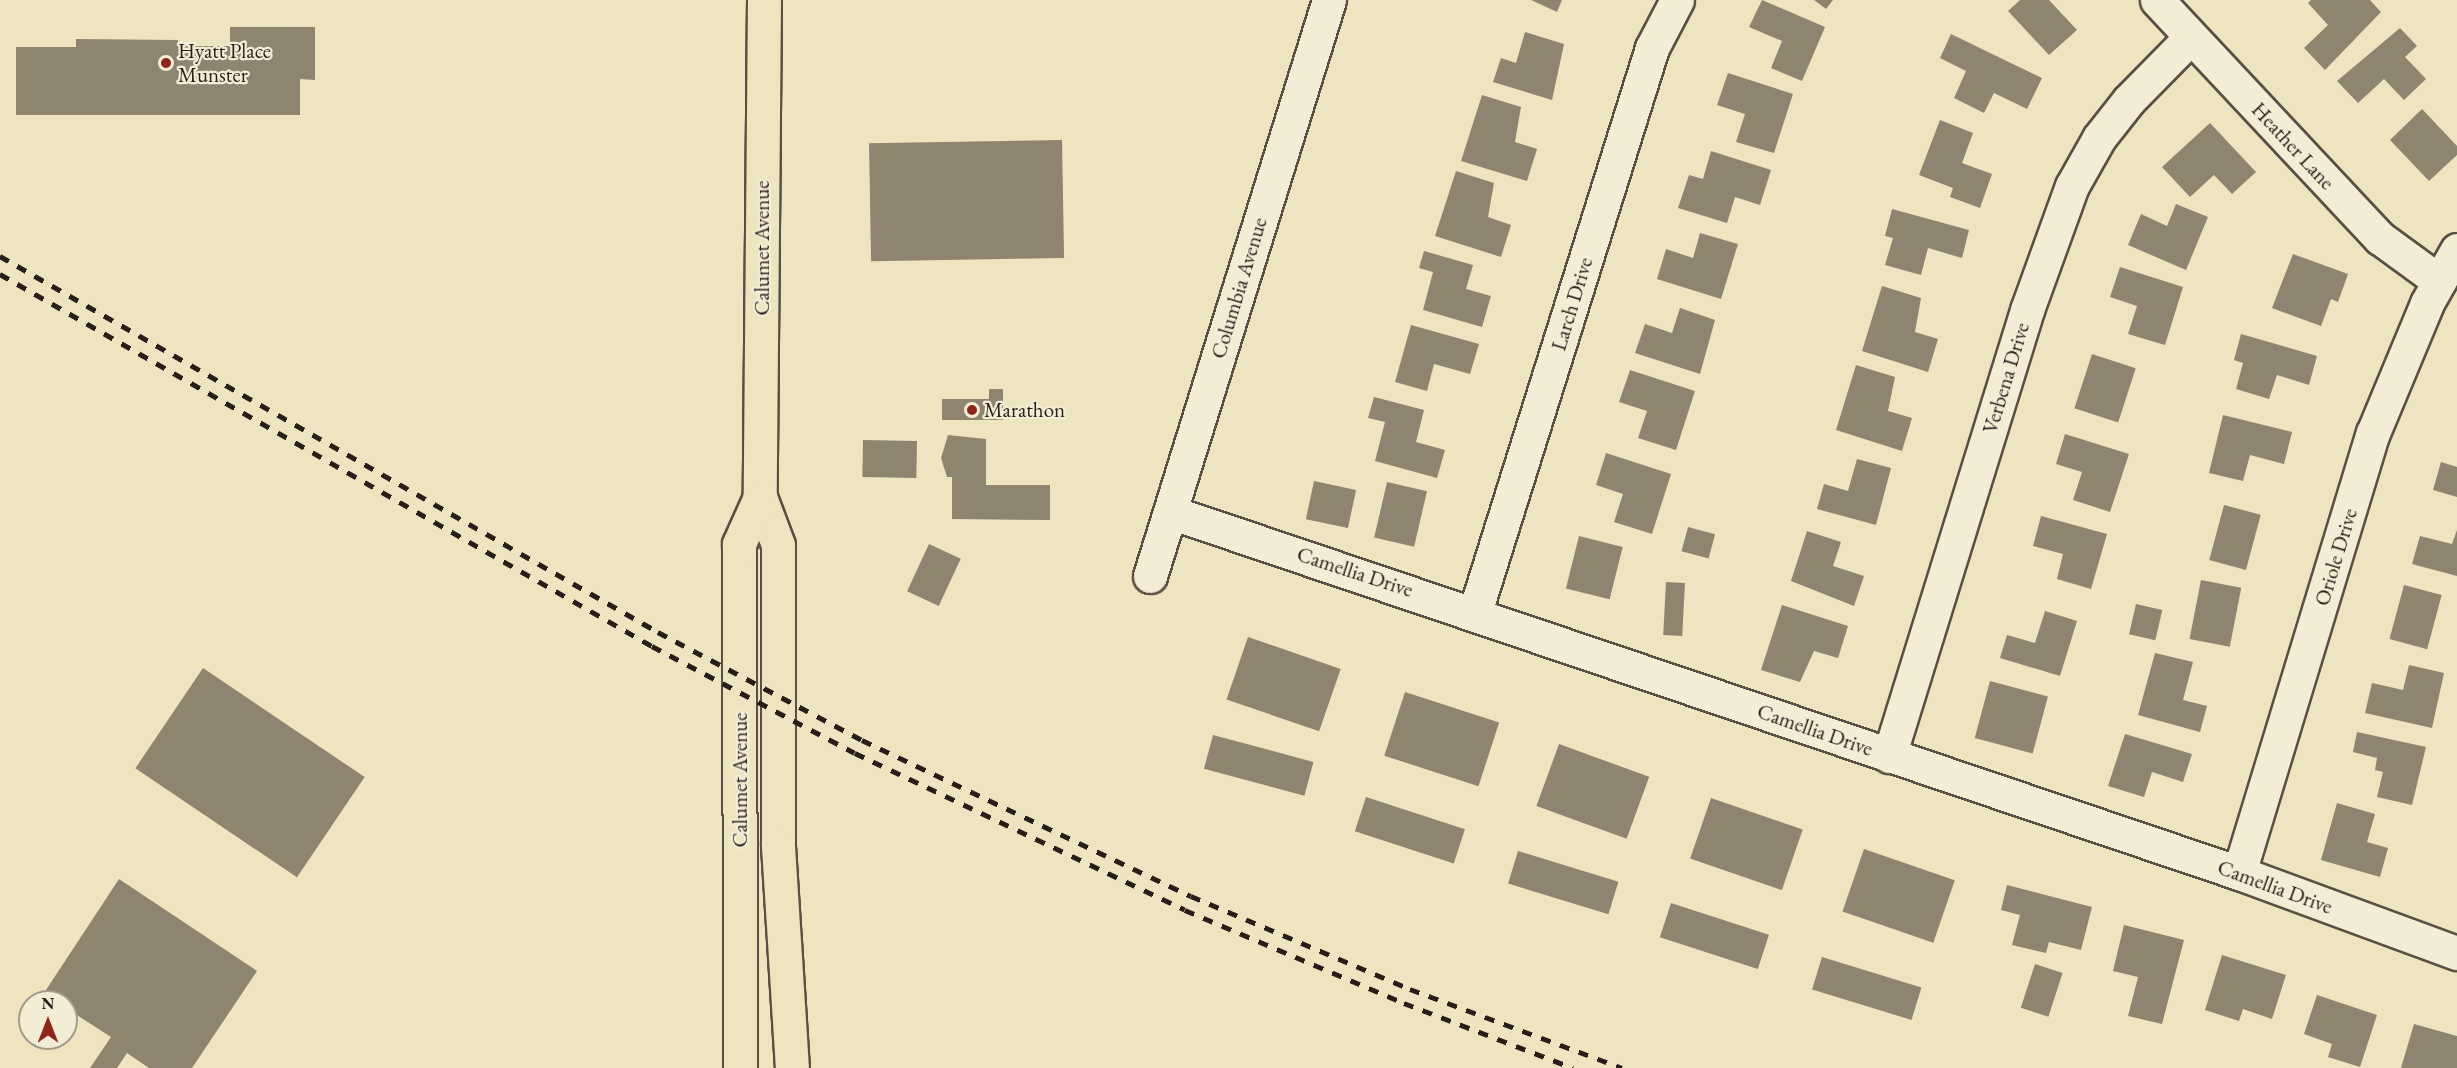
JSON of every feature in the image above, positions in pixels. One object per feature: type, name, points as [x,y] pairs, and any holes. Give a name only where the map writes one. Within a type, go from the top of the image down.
[{"type":"main road","name":"Calumet Avenue","points":[[764,0],[760,497],[778,545],[778,846],[792,1068]]},
{"type":"main road","name":"Calumet Avenue","points":[[740,1068],[739,544],[760,497]]},
{"type":"street","name":"Columbia Avenue","points":[[1150,576],[1329,0]]},
{"type":"street","name":"Larch Drive","points":[[1475,612],[1652,48],[1677,0]]},
{"type":"street","name":"Heather Lane","points":[[2157,0],[2379,238],[2439,281]]},
{"type":"street","name":"Verbena Drive","points":[[1889,756],[2027,310],[2072,186],[2090,152],[2129,100],[2192,37]]},
{"type":"street","name":"Oriole Drive","points":[[2240,873],[2373,433],[2439,281],[2457,250]]},
{"type":"street","name":"Camellia Drive","points":[[1170,512],[1475,612],[1889,756],[2240,873],[2457,953]]},
{"type":"building","points":[[1531,0],[1562,0],[1557,12]]},
{"type":"building","points":[[1762,0],[1825,27],[1802,81],[1771,68],[1782,41],[1749,27]]},
{"type":"building","points":[[1814,0],[1833,0],[1826,9]]},
{"type":"building","points":[[2020,0],[2049,0],[2077,30],[2049,55],[2008,11]]},
{"type":"building","points":[[2311,0],[2370,0],[2381,12],[2325,70],[2304,48],[2328,25],[2308,3]]},
{"type":"building","name":"Hyatt Place Munster","points":[[230,27],[315,27],[315,80],[300,79],[300,115],[16,115],[16,47],[76,47],[76,39],[178,40],[178,46],[230,46]]},
{"type":"building","points":[[2400,28],[2417,46],[2405,57],[2426,79],[2404,100],[2384,79],[2358,103],[2337,81]]},
{"type":"building","points":[[1525,32],[1564,44],[1552,100],[1493,82],[1501,58],[1516,63]]},
{"type":"building","points":[[1951,34],[2042,78],[2027,109],[1994,93],[1984,113],[1954,98],[1966,71],[1940,58]]},
{"type":"building","points":[[1728,73],[1793,94],[1774,153],[1736,142],[1745,114],[1717,105]]},
{"type":"building","points":[[1482,95],[1521,107],[1515,142],[1537,149],[1527,181],[1461,161]]},
{"type":"building","points":[[2422,109],[2457,146],[2457,155],[2429,181],[2390,140]]},
{"type":"building","points":[[1940,120],[1973,133],[1962,163],[1992,174],[1980,208],[1950,197],[1953,188],[1919,175]]},
{"type":"building","points":[[2210,123],[2256,172],[2232,194],[2214,175],[2190,197],[2162,167]]},
{"type":"building","points":[[1062,140],[1064,258],[871,261],[869,143]]},
{"type":"building","points":[[1711,151],[1771,170],[1760,205],[1735,197],[1727,223],[1678,208],[1689,175],[1703,179]]},
{"type":"building","points":[[1456,171],[1494,183],[1488,217],[1511,225],[1501,257],[1435,236]]},
{"type":"building","points":[[2176,204],[2208,217],[2186,270],[2128,245],[2141,214],[2167,226]]},
{"type":"building","points":[[1892,209],[1969,230],[1962,258],[1928,248],[1921,275],[1885,265],[1893,238],[1885,236]]},
{"type":"building","points":[[1700,233],[1738,244],[1721,299],[1657,279],[1666,249],[1693,258]]},
{"type":"building","points":[[1424,251],[1473,265],[1466,289],[1491,296],[1482,327],[1423,310],[1433,272],[1419,268]]},
{"type":"building","points":[[2293,254],[2348,274],[2338,302],[2331,299],[2321,326],[2272,308]]},
{"type":"building","points":[[2120,267],[2183,287],[2165,345],[2128,334],[2137,306],[2110,297]]},
{"type":"building","points":[[1882,286],[1921,298],[1915,332],[1938,339],[1928,372],[1862,351]]},
{"type":"building","points":[[1680,308],[1715,320],[1700,374],[1635,353],[1645,324],[1672,333]]},
{"type":"building","points":[[1411,325],[1479,344],[1470,374],[1434,364],[1427,391],[1395,382]]},
{"type":"building","points":[[2241,334],[2317,356],[2309,385],[2277,375],[2269,399],[2236,389],[2243,363],[2234,360]]},
{"type":"building","points":[[2092,354],[2136,368],[2118,422],[2074,408]]},
{"type":"building","points":[[1856,365],[1895,377],[1888,411],[1912,418],[1902,451],[1836,430]]},
{"type":"building","points":[[1630,370],[1695,391],[1676,450],[1638,438],[1647,411],[1619,402]]},
{"type":"building","name":"Marathon","points":[[989,389],[1003,389],[1003,420],[942,420],[942,399],[989,399]]},
{"type":"building","points":[[1374,397],[1424,410],[1416,442],[1445,450],[1437,478],[1375,461],[1385,422],[1368,418]]},
{"type":"building","points":[[2223,415],[2292,432],[2284,464],[2250,455],[2243,481],[2209,473]]},
{"type":"building","points":[[2065,434],[2129,454],[2110,512],[2073,500],[2082,472],[2056,464]]},
{"type":"building","name":"Marathon","points":[[948,435],[986,439],[986,485],[1050,485],[1050,520],[952,519],[952,477],[947,477],[941,458]]},
{"type":"building","points":[[863,440],[917,441],[916,478],[862,477]]},
{"type":"building","points":[[1606,453],[1671,474],[1652,534],[1614,522],[1623,494],[1596,485]]},
{"type":"building","points":[[1857,459],[1891,468],[1876,525],[1817,509],[1824,484],[1848,491]]},
{"type":"building","points":[[2441,462],[2457,467],[2457,497],[2433,490]]},
{"type":"building","points":[[1314,481],[1356,490],[1348,528],[1306,519]]},
{"type":"building","points":[[1387,482],[1427,491],[1414,547],[1374,538]]},
{"type":"building","points":[[2224,505],[2261,515],[2246,570],[2209,560]]},
{"type":"building","points":[[2041,516],[2107,534],[2091,589],[2057,579],[2063,554],[2033,546]]},
{"type":"building","points":[[1688,527],[1715,534],[1709,558],[1682,551]]},
{"type":"building","points":[[2457,530],[2457,576],[2412,564],[2420,536],[2452,544]]},
{"type":"building","points":[[1807,531],[1841,542],[1833,566],[1864,576],[1854,606],[1791,581]]},
{"type":"building","points":[[1579,536],[1623,547],[1610,599],[1566,588]]},
{"type":"building","points":[[929,544],[961,559],[939,606],[907,591]]},
{"type":"building","points":[[2201,580],[2241,588],[2230,647],[2190,639]]},
{"type":"building","points":[[1666,582],[1685,583],[1682,636],[1663,635]]},
{"type":"building","points":[[2404,585],[2442,595],[2427,649],[2390,639]]},
{"type":"building","points":[[2136,604],[2162,610],[2155,640],[2129,634]]},
{"type":"building","points":[[1782,605],[1848,626],[1838,658],[1814,651],[1800,682],[1761,670]]},
{"type":"building","points":[[2045,611],[2077,621],[2060,676],[2000,658],[2007,635],[2035,643]]},
{"type":"building","points":[[1248,637],[1341,669],[1319,731],[1227,699]]},
{"type":"building","points":[[2155,653],[2193,662],[2183,700],[2207,706],[2200,732],[2138,715]]},
{"type":"building","points":[[2409,665],[2444,673],[2432,728],[2365,713],[2372,683],[2403,690]]},
{"type":"building","points":[[203,668],[365,777],[297,877],[135,768]]},
{"type":"building","points":[[1990,681],[2048,697],[2033,754],[1975,738]]},
{"type":"building","points":[[1405,692],[1499,723],[1478,786],[1384,756]]},
{"type":"building","points":[[2357,732],[2426,747],[2412,805],[2377,797],[2383,772],[2375,770],[2377,758],[2353,752]]},
{"type":"building","points":[[2125,734],[2192,754],[2183,782],[2152,772],[2144,797],[2108,786]]},
{"type":"building","points":[[1213,735],[1313,762],[1304,796],[1204,769]]},
{"type":"building","points":[[1559,744],[1649,777],[1627,839],[1536,806]]},
{"type":"building","points":[[1366,797],[1465,829],[1454,863],[1355,831]]},
{"type":"building","points":[[1711,798],[1803,830],[1782,890],[1690,859]]},
{"type":"building","points":[[2337,803],[2375,814],[2367,842],[2388,848],[2380,877],[2321,860]]},
{"type":"building","points":[[1864,849],[1955,880],[1933,943],[1843,911]]},
{"type":"building","points":[[1518,851],[1618,882],[1608,914],[1508,884]]},
{"type":"building","points":[[119,879],[257,971],[192,1068],[149,1068],[127,1053],[117,1068],[90,1068],[111,1037],[78,1016],[78,990],[46,990]]},
{"type":"building","points":[[2007,885],[2092,907],[2081,950],[2049,942],[2046,953],[2012,945],[2020,915],[2001,910]]},
{"type":"building","points":[[1671,903],[1769,935],[1758,969],[1660,937]]},
{"type":"building","points":[[2124,925],[2184,940],[2162,1024],[2128,1016],[2138,977],[2113,971]]},
{"type":"building","points":[[2222,955],[2286,975],[2272,1019],[2243,1009],[2239,1021],[2205,1010]]},
{"type":"building","points":[[1822,957],[1921,987],[1912,1020],[1812,990]]},
{"type":"building","points":[[2035,964],[2063,973],[2048,1017],[2021,1008]]},
{"type":"building","points":[[2317,995],[2377,1015],[2360,1067],[2328,1057],[2332,1044],[2304,1034]]},
{"type":"building","points":[[2414,1024],[2457,1036],[2457,1068],[2401,1068]]},
{"type":"railway","points":[[0,256],[658,632],[862,740],[1191,896],[1410,989],[1622,1068]]},
{"type":"railway","points":[[0,274],[652,646],[855,753],[1185,910],[1404,1003],[1573,1068]]},
{"type":"place","name":"Hyatt Place Munster","points":[[166,63]]},
{"type":"place","name":"Marathon","points":[[972,410]]}]
